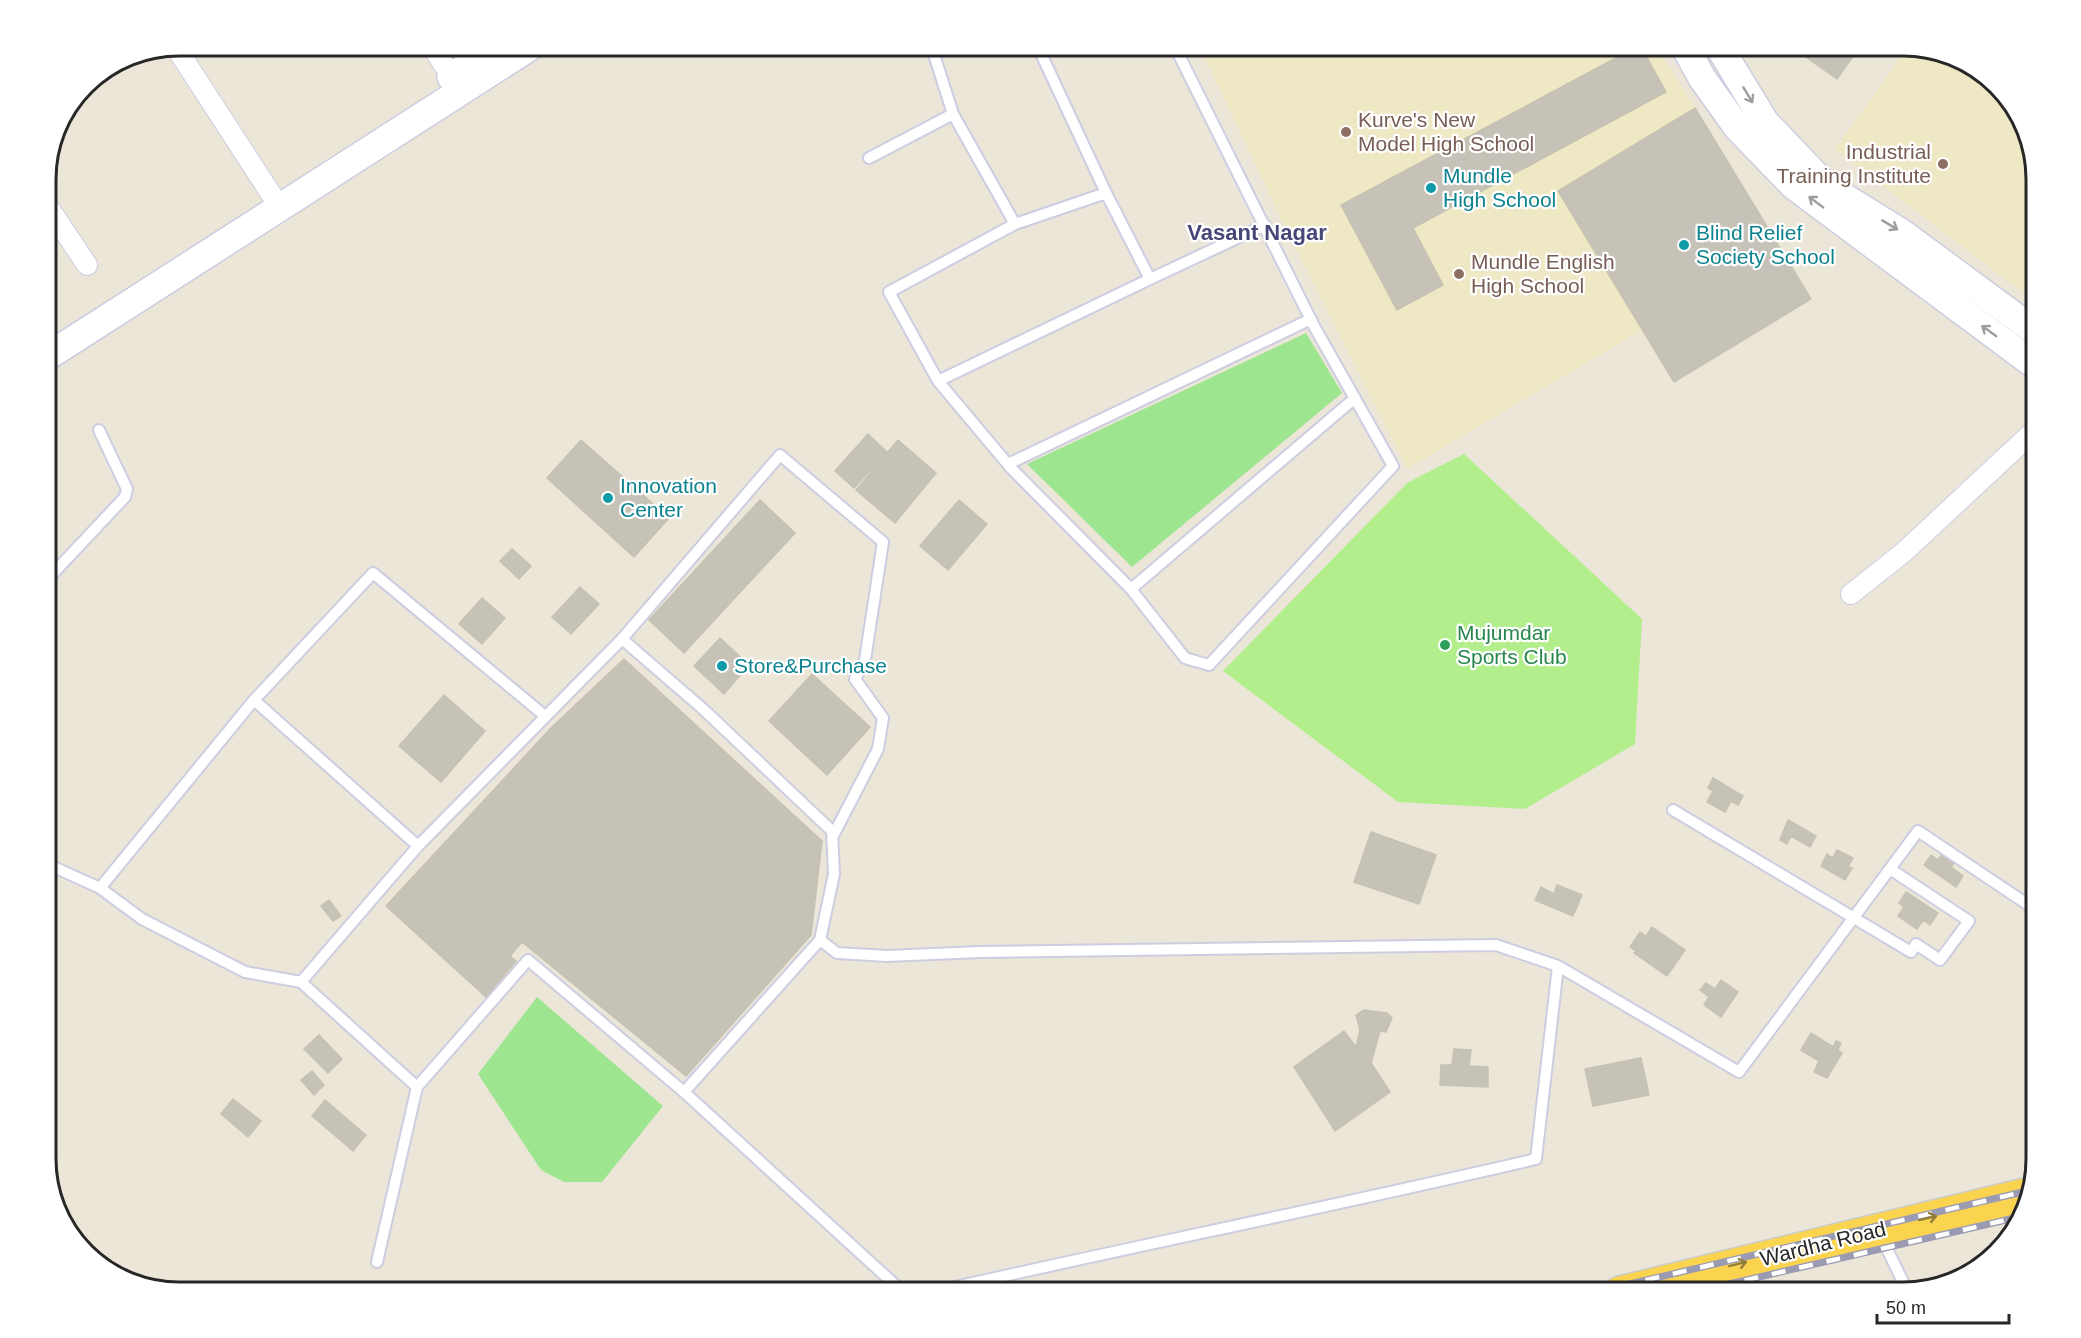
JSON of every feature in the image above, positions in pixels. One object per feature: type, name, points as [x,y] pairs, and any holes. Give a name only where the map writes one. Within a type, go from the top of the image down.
[{"type":"highway","name":"Wardha Road","points":[[1665,1282],[2020,1196]]},
{"type":"highway","name":"Wardha Road","points":[[1760,1282],[2010,1219]]},
{"type":"main road","points":[[456,84],[485,56]]},
{"type":"main road","points":[[56,350],[275,201],[456,84],[511,56]]},
{"type":"main road","points":[[1690,56],[1702,78],[1737,127],[1794,186],[2026,359]]},
{"type":"main road","points":[[1725,56],[1765,122],[1826,186],[1902,233],[2026,325]]},
{"type":"main road","points":[[56,330],[275,201]]},
{"type":"street","points":[[181,56],[275,201]]},
{"type":"street","points":[[438,56],[456,84]]},
{"type":"street","points":[[56,218],[87,265]]},
{"type":"street","points":[[1851,594],[1904,552],[2026,438]]},
{"type":"lane","points":[[935,56],[953,114],[1015,224]]},
{"type":"lane","points":[[1042,56],[1106,194],[1150,279]]},
{"type":"lane","points":[[1106,194],[1015,224],[889,292],[938,381],[1008,464],[1131,589],[1185,658],[1209,665],[1393,466],[1311,320],[1180,56]]},
{"type":"lane","points":[[869,158],[953,114]]},
{"type":"lane","points":[[938,381],[1265,225]]},
{"type":"lane","points":[[1008,464],[1311,320]]},
{"type":"lane","points":[[1131,589],[1355,398]]},
{"type":"lane","points":[[56,570],[125,497],[127,489],[99,430]]},
{"type":"lane","points":[[301,982],[418,846],[622,639],[780,455],[883,542],[865,660],[855,679],[884,718],[878,749],[834,834],[834,874],[820,940],[684,1092]]},
{"type":"lane","points":[[100,888],[254,700],[373,573],[545,716]]},
{"type":"lane","points":[[622,639],[703,709],[834,834]]},
{"type":"lane","points":[[254,700],[418,846]]},
{"type":"lane","points":[[1673,810],[1852,919],[1911,952],[1916,944],[1940,960],[1969,921],[1890,869]]},
{"type":"lane","points":[[820,940],[837,953],[887,956],[992,952],[1496,945],[1558,966],[1738,1072],[1918,831],[2026,903]]},
{"type":"lane","points":[[56,868],[100,888],[142,919],[245,972],[301,982],[417,1087]]},
{"type":"lane","points":[[377,1262],[417,1087],[528,960],[684,1092],[892,1282]]},
{"type":"lane","points":[[977,1282],[1176,1237],[1269,1220],[1536,1159],[1558,966]]},
{"type":"lane","points":[[1888,1251],[1903,1282]]},
{"type":"shaded area","name":"Mundle English High School","points":[[1204,56],[1662,56],[1695,108],[1558,191],[1642,330],[1407,469],[1281,219]]},
{"type":"shaded area","name":"Industrial Training Institute","points":[[1902,56],[1935,60],[1971,76],[1990,91],[2000,104],[2016,131],[2021,146],[2026,178],[2026,295],[1835,149]]},
{"type":"green space","points":[[1306,333],[1342,393],[1132,567],[1027,464]]},
{"type":"green space","name":"Mujumdar Sports Club","points":[[1464,454],[1642,619],[1635,744],[1525,809],[1398,802],[1223,671],[1407,483]]},
{"type":"green space","points":[[537,997],[663,1106],[602,1182],[564,1182],[541,1170],[478,1074]]},
{"type":"building","name":"Mundle High School","points":[[1619,56],[1646,56],[1666,92],[1413,228],[1443,285],[1397,310],[1341,205]]},
{"type":"building","points":[[1805,56],[1853,56],[1837,79]]},
{"type":"building","name":"Blind Relief Society School","points":[[1695,108],[1811,299],[1674,382],[1558,191]]},
{"type":"building","points":[[868,434],[887,452],[854,488],[835,471]]},
{"type":"building","name":"Innovation Center","points":[[581,440],[669,518],[634,557],[547,478]]},
{"type":"building","points":[[898,440],[936,473],[895,523],[856,490]]},
{"type":"building","points":[[760,500],[795,533],[684,653],[649,620]]},
{"type":"building","points":[[959,500],[987,524],[948,570],[920,546]]},
{"type":"building","points":[[512,549],[531,566],[519,579],[500,561]]},
{"type":"building","points":[[580,587],[599,604],[571,634],[552,617]]},
{"type":"building","points":[[482,598],[505,618],[482,644],[459,624]]},
{"type":"building","name":"Store&Purchase","points":[[720,638],[749,665],[724,694],[694,666]]},
{"type":"building","points":[[624,659],[822,841],[811,935],[686,1076],[522,942],[510,956],[516,961],[486,997],[386,906],[551,728]]},
{"type":"building","points":[[812,674],[870,727],[827,775],[769,721]]},
{"type":"building","points":[[444,695],[485,731],[441,782],[399,746]]},
{"type":"building","points":[[1713,778],[1743,796],[1738,805],[1731,801],[1725,812],[1707,802],[1713,791],[1708,788]]},
{"type":"building","points":[[1788,820],[1816,836],[1810,847],[1791,836],[1787,844],[1780,840]]},
{"type":"building","points":[[1371,832],[1436,855],[1419,904],[1354,882]]},
{"type":"building","points":[[1945,849],[1958,858],[1951,867],[1963,876],[1956,887],[1924,865],[1931,855],[1938,860]]},
{"type":"building","points":[[1837,850],[1853,858],[1848,867],[1852,868],[1845,880],[1821,866],[1827,854],[1833,858]]},
{"type":"building","points":[[1557,885],[1582,895],[1573,916],[1535,900],[1541,887],[1554,894]]},
{"type":"building","points":[[1906,892],[1938,913],[1930,925],[1923,920],[1917,929],[1898,916],[1904,907],[1899,903]]},
{"type":"building","points":[[329,900],[341,916],[333,921],[321,906]]},
{"type":"building","points":[[1652,927],[1685,950],[1667,976],[1634,953],[1636,951],[1630,947],[1640,932],[1646,936]]},
{"type":"building","points":[[1721,980],[1738,992],[1721,1017],[1704,1005],[1709,997],[1700,990],[1706,983],[1715,989]]},
{"type":"building","points":[[1364,1010],[1387,1013],[1392,1018],[1386,1032],[1380,1031],[1371,1063],[1390,1092],[1335,1131],[1294,1067],[1344,1031],[1356,1047],[1360,1030],[1356,1015]]},
{"type":"building","points":[[1811,1033],[1833,1047],[1836,1041],[1841,1043],[1838,1050],[1842,1053],[1827,1078],[1814,1072],[1819,1061],[1801,1050]]},
{"type":"building","points":[[319,1035],[342,1059],[328,1073],[304,1049]]},
{"type":"building","points":[[1454,1049],[1471,1050],[1469,1066],[1488,1067],[1488,1087],[1440,1085],[1441,1065],[1452,1065]]},
{"type":"building","points":[[1641,1058],[1649,1095],[1593,1106],[1585,1069]]},
{"type":"building","points":[[312,1071],[324,1085],[314,1095],[301,1080]]},
{"type":"building","points":[[233,1099],[261,1121],[248,1137],[221,1114]]},
{"type":"building","points":[[325,1100],[366,1135],[353,1151],[312,1116]]},
{"type":"railway","points":[[1638,1282],[2021,1192]]},
{"type":"railway","points":[[1738,1282],[2010,1219]]},
{"type":"place","name":"Kurve's New Model High School","points":[[1346,132]]},
{"type":"place","name":"Industrial Training Institute","points":[[1943,164]]},
{"type":"place","name":"Mundle High School","points":[[1431,188]]},
{"type":"place","name":"Blind Relief Society School","points":[[1684,245]]},
{"type":"place","name":"Mundle English High School","points":[[1459,274]]},
{"type":"place","name":"Innovation Center","points":[[608,498]]},
{"type":"place","name":"Mujumdar Sports Club","points":[[1445,645]]},
{"type":"place","name":"Store&Purchase","points":[[722,666]]},
{"type":"district","name":"Vasant Nagar","points":[[1257,232]]}]
